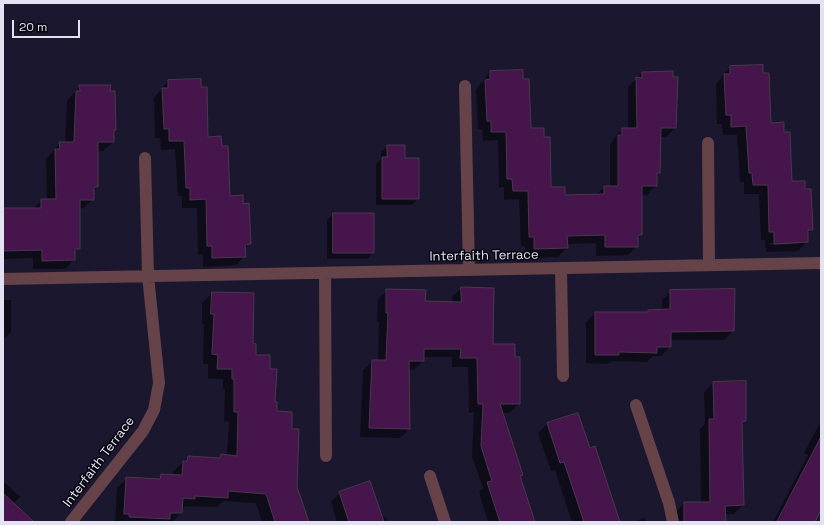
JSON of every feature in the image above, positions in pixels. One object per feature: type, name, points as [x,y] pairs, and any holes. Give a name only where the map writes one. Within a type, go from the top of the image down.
[{"type":"street","points":[[465,86],[469,270]]},
{"type":"street","points":[[708,143],[709,265]]},
{"type":"street","name":"Interfaith Terrace","points":[[71,522],[143,431],[154,410],[159,383],[148,276],[145,158]]},
{"type":"street","name":"Interfaith Terrace","points":[[3,279],[821,263]]},
{"type":"street","points":[[561,268],[563,376]]},
{"type":"street","points":[[325,273],[326,456]]},
{"type":"street","points":[[636,405],[669,503],[673,522]]},
{"type":"street","points":[[430,476],[445,522]]},
{"type":"building","points":[[763,65],[763,73],[769,73],[771,123],[784,122],[784,132],[790,132],[792,181],[805,181],[805,189],[811,189],[813,230],[808,230],[808,242],[774,244],[774,232],[769,232],[768,185],[753,185],[752,173],[749,173],[746,126],[731,127],[731,115],[726,115],[724,74],[730,74],[730,66]]},
{"type":"building","points":[[523,70],[523,79],[529,79],[531,128],[544,128],[544,137],[550,137],[551,187],[565,187],[565,195],[604,194],[604,186],[618,186],[618,135],[622,135],[622,128],[637,128],[636,77],[642,78],[642,72],[673,71],[673,77],[678,77],[676,128],[661,128],[660,173],[657,173],[657,186],[642,186],[642,235],[638,235],[638,247],[605,247],[605,235],[567,236],[568,248],[534,249],[534,237],[529,237],[528,191],[513,191],[512,179],[507,179],[506,132],[491,132],[491,121],[487,121],[485,80],[490,79],[490,71]]},
{"type":"building","points":[[201,79],[201,87],[207,87],[208,137],[221,136],[222,146],[228,146],[230,196],[243,195],[243,204],[249,203],[251,244],[245,245],[246,257],[212,258],[212,246],[207,246],[206,199],[190,200],[190,188],[186,188],[184,141],[169,141],[169,129],[164,129],[162,88],[168,88],[168,80]]},
{"type":"building","points":[[79,85],[111,85],[110,91],[115,91],[116,130],[114,130],[114,142],[98,142],[98,187],[94,187],[94,200],[80,200],[80,249],[75,249],[75,260],[42,261],[42,250],[3,251],[3,208],[41,208],[41,199],[56,199],[55,149],[60,149],[59,142],[74,142],[76,91],[80,91]]},
{"type":"building","points":[[387,145],[405,145],[405,158],[419,158],[419,199],[382,199],[382,157],[387,157]]},
{"type":"building","points":[[333,213],[374,213],[374,253],[333,253]]},
{"type":"building","points":[[461,287],[494,288],[493,344],[515,344],[515,357],[520,357],[520,404],[500,404],[523,475],[520,476],[535,522],[500,522],[487,482],[492,481],[481,446],[483,404],[478,404],[477,358],[460,358],[461,349],[424,349],[424,361],[409,361],[410,429],[369,428],[372,360],[386,360],[388,313],[386,313],[386,289],[426,290],[425,301],[461,302]]},
{"type":"building","points":[[735,289],[734,331],[671,332],[671,347],[657,347],[657,353],[619,352],[619,355],[595,355],[595,312],[648,312],[648,310],[670,309],[670,290]]},
{"type":"building","points":[[212,292],[254,293],[253,343],[256,344],[256,355],[270,355],[270,369],[277,369],[275,402],[277,402],[277,411],[292,412],[292,429],[299,429],[297,487],[309,522],[275,522],[266,494],[228,491],[228,498],[195,496],[195,499],[183,498],[182,513],[170,513],[170,519],[129,517],[129,514],[124,514],[126,477],[160,479],[161,474],[182,475],[183,461],[187,461],[188,456],[220,458],[221,454],[237,456],[238,412],[234,412],[234,379],[232,379],[232,369],[217,369],[218,355],[212,354],[214,314],[211,314]]},
{"type":"building","points":[[746,381],[746,421],[742,422],[744,505],[725,506],[726,522],[684,522],[684,502],[710,502],[709,419],[714,419],[713,382]]},
{"type":"building","points":[[578,413],[590,448],[595,446],[620,522],[584,522],[564,462],[560,463],[547,423]]},
{"type":"building","points":[[821,437],[821,510],[815,522],[777,522]]},
{"type":"building","points":[[370,481],[384,522],[349,522],[339,492]]},
{"type":"building","points":[[3,493],[34,522],[3,522]]}]
